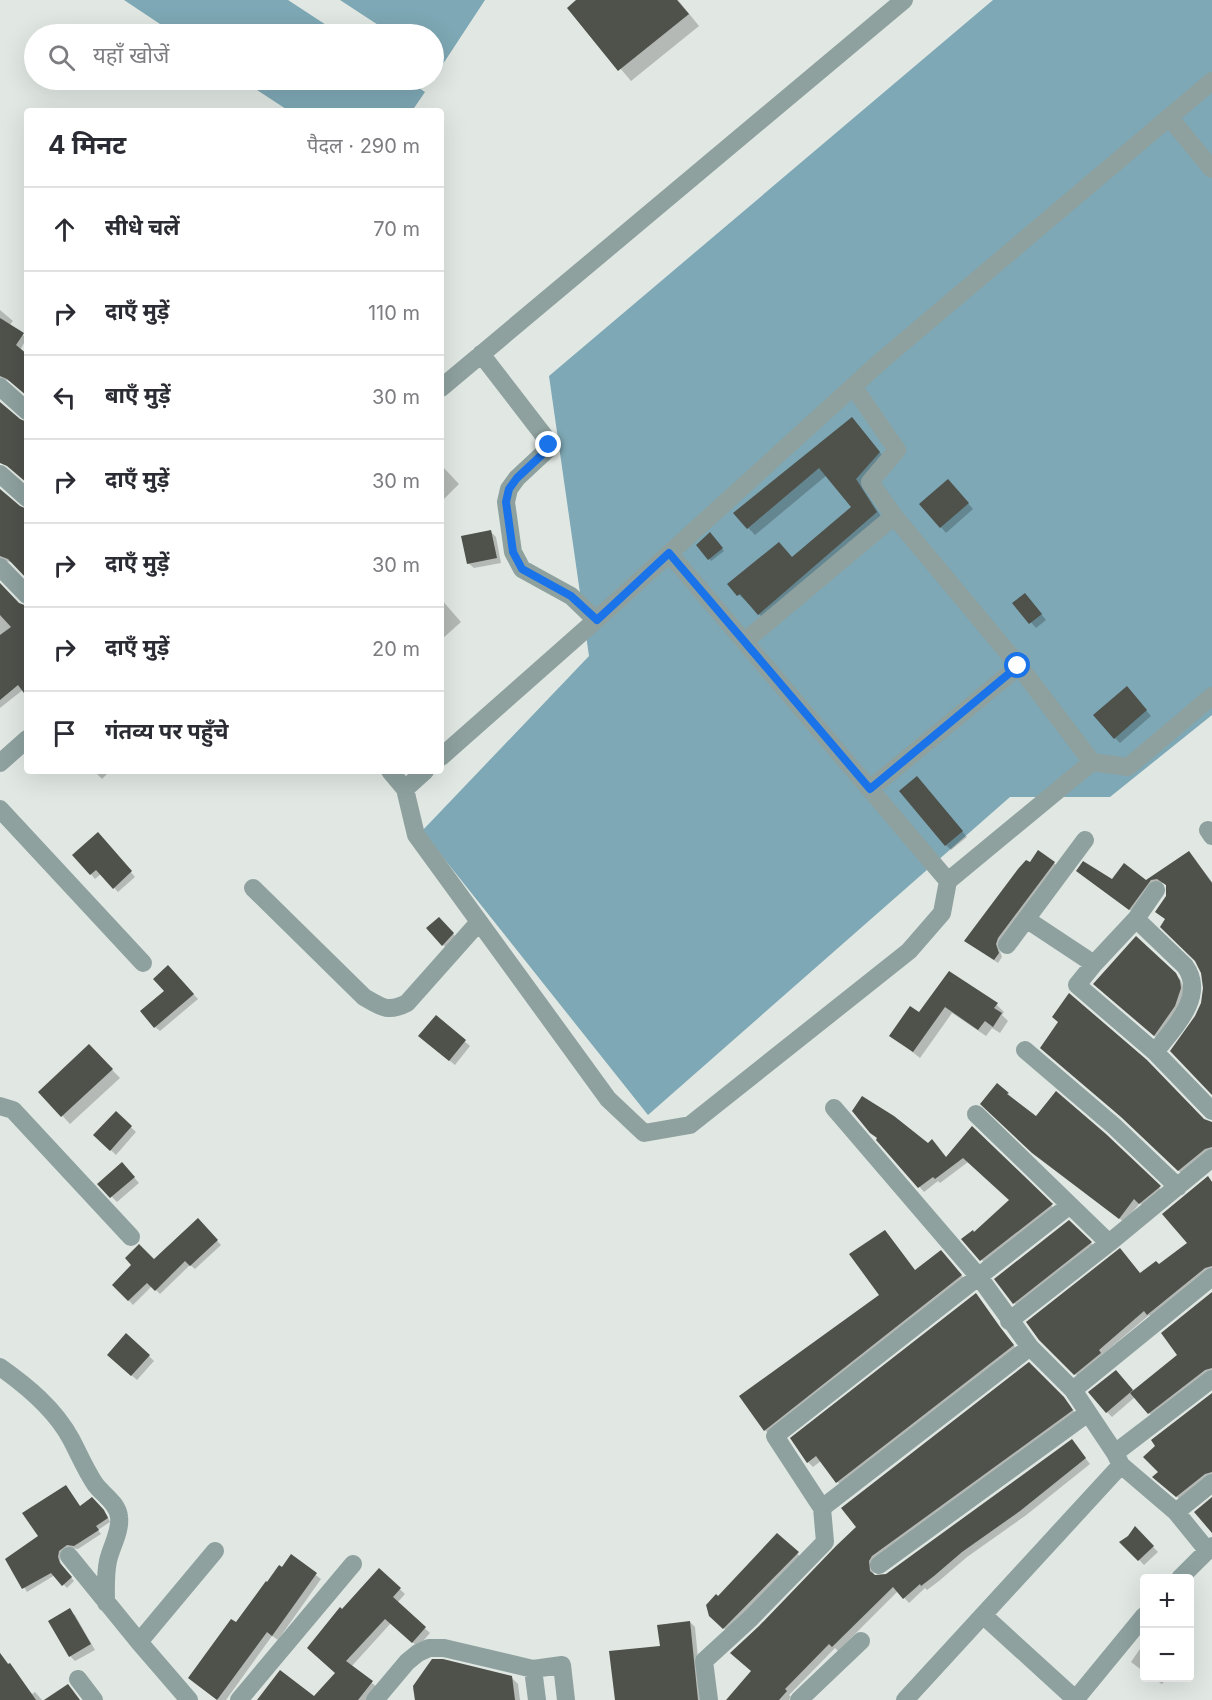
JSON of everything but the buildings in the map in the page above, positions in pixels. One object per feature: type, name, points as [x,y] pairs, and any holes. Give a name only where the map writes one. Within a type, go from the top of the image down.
[{"type":"street","points":[[444,386],[904,0]]},
{"type":"street","points":[[444,754],[597,620],[854,386],[1212,81]]},
{"type":"street","points":[[1169,117],[1212,169]]},
{"type":"street","points":[[482,354],[545,436],[549,445],[547,450],[517,478],[509,489],[506,502],[513,552],[522,569],[571,596],[597,620]]},
{"type":"street","points":[[854,386],[897,450],[870,482],[894,516],[1018,666],[1092,762],[1128,767],[1212,696]]},
{"type":"street","points":[[0,387],[24,408]]},
{"type":"street","points":[[0,474],[24,495]]},
{"type":"street","points":[[745,641],[894,516]]},
{"type":"street","points":[[669,553],[948,880]]},
{"type":"street","points":[[0,567],[24,592]]},
{"type":"street","points":[[870,789],[1018,666]]},
{"type":"street","points":[[0,763],[24,742]]},
{"type":"street","points":[[392,774],[405,789],[416,835],[608,1099],[644,1133],[690,1125],[909,951],[942,913],[948,880],[1092,762]]},
{"type":"street","points":[[405,789],[422,774]]},
{"type":"street","points":[[0,809],[143,963]]},
{"type":"street","points":[[1007,945],[1084,840]]},
{"type":"street","points":[[254,888],[364,997],[381,1008],[395,1009],[407,1003],[479,922]]},
{"type":"street","points":[[1156,890],[1136,919],[1077,985],[1155,1052],[1212,1111]]},
{"type":"street","points":[[1026,919],[1094,964]]},
{"type":"street","points":[[1136,919],[1185,966],[1192,982],[1187,1007],[1179,1022],[1155,1052]]},
{"type":"street","points":[[1025,1050],[1114,1126],[1178,1186]]},
{"type":"street","points":[[0,1106],[13,1110],[130,1237]]},
{"type":"street","points":[[834,1108],[979,1277],[1030,1347],[1073,1390],[1118,1459],[1176,1512],[1209,1548],[1184,1574]]},
{"type":"street","points":[[976,1114],[1109,1243]]},
{"type":"street","points":[[1009,1321],[1212,1158]]},
{"type":"street","points":[[709,1700],[704,1661],[751,1618],[825,1542],[822,1508],[775,1436],[1070,1205]]},
{"type":"street","points":[[1073,1390],[1212,1277]]},
{"type":"street","points":[[822,1508],[1030,1347]]},
{"type":"street","points":[[0,1367],[39,1397],[55,1416],[70,1437],[83,1467],[117,1509],[118,1528],[108,1563],[106,1603]]},
{"type":"street","points":[[904,1700],[983,1616],[1118,1459],[1212,1379]]},
{"type":"street","points":[[879,1565],[1088,1413]]},
{"type":"street","points":[[1176,1512],[1212,1483]]},
{"type":"street","points":[[139,1642],[215,1551]]},
{"type":"street","points":[[69,1557],[189,1700]]},
{"type":"street","points":[[239,1700],[353,1564]]},
{"type":"street","points":[[983,1616],[1075,1700],[1140,1621]]},
{"type":"street","points":[[801,1700],[861,1641]]},
{"type":"street","points":[[375,1700],[418,1653],[429,1648],[444,1647],[532,1669],[562,1665],[566,1700]]},
{"type":"street","points":[[532,1669],[537,1700]]},
{"type":"street","points":[[396,1677],[397,1700]]},
{"type":"street","points":[[78,1679],[94,1700]]},
{"type":"water","points":[[124,0],[288,0],[325,24],[160,24]]},
{"type":"water","points":[[340,0],[485,0],[444,62],[444,24],[377,24]]},
{"type":"water","points":[[993,0],[1212,0],[1212,715],[1110,797],[1010,797],[648,1115],[422,831],[589,656],[549,376]]},
{"type":"water","points":[[257,90],[422,90],[425,92],[414,108],[284,108]]},
{"type":"route","points":[[549,445],[547,450],[517,478],[509,489],[506,502],[513,552],[522,569],[571,596],[597,620],[669,553],[870,789],[1018,666]]}]
